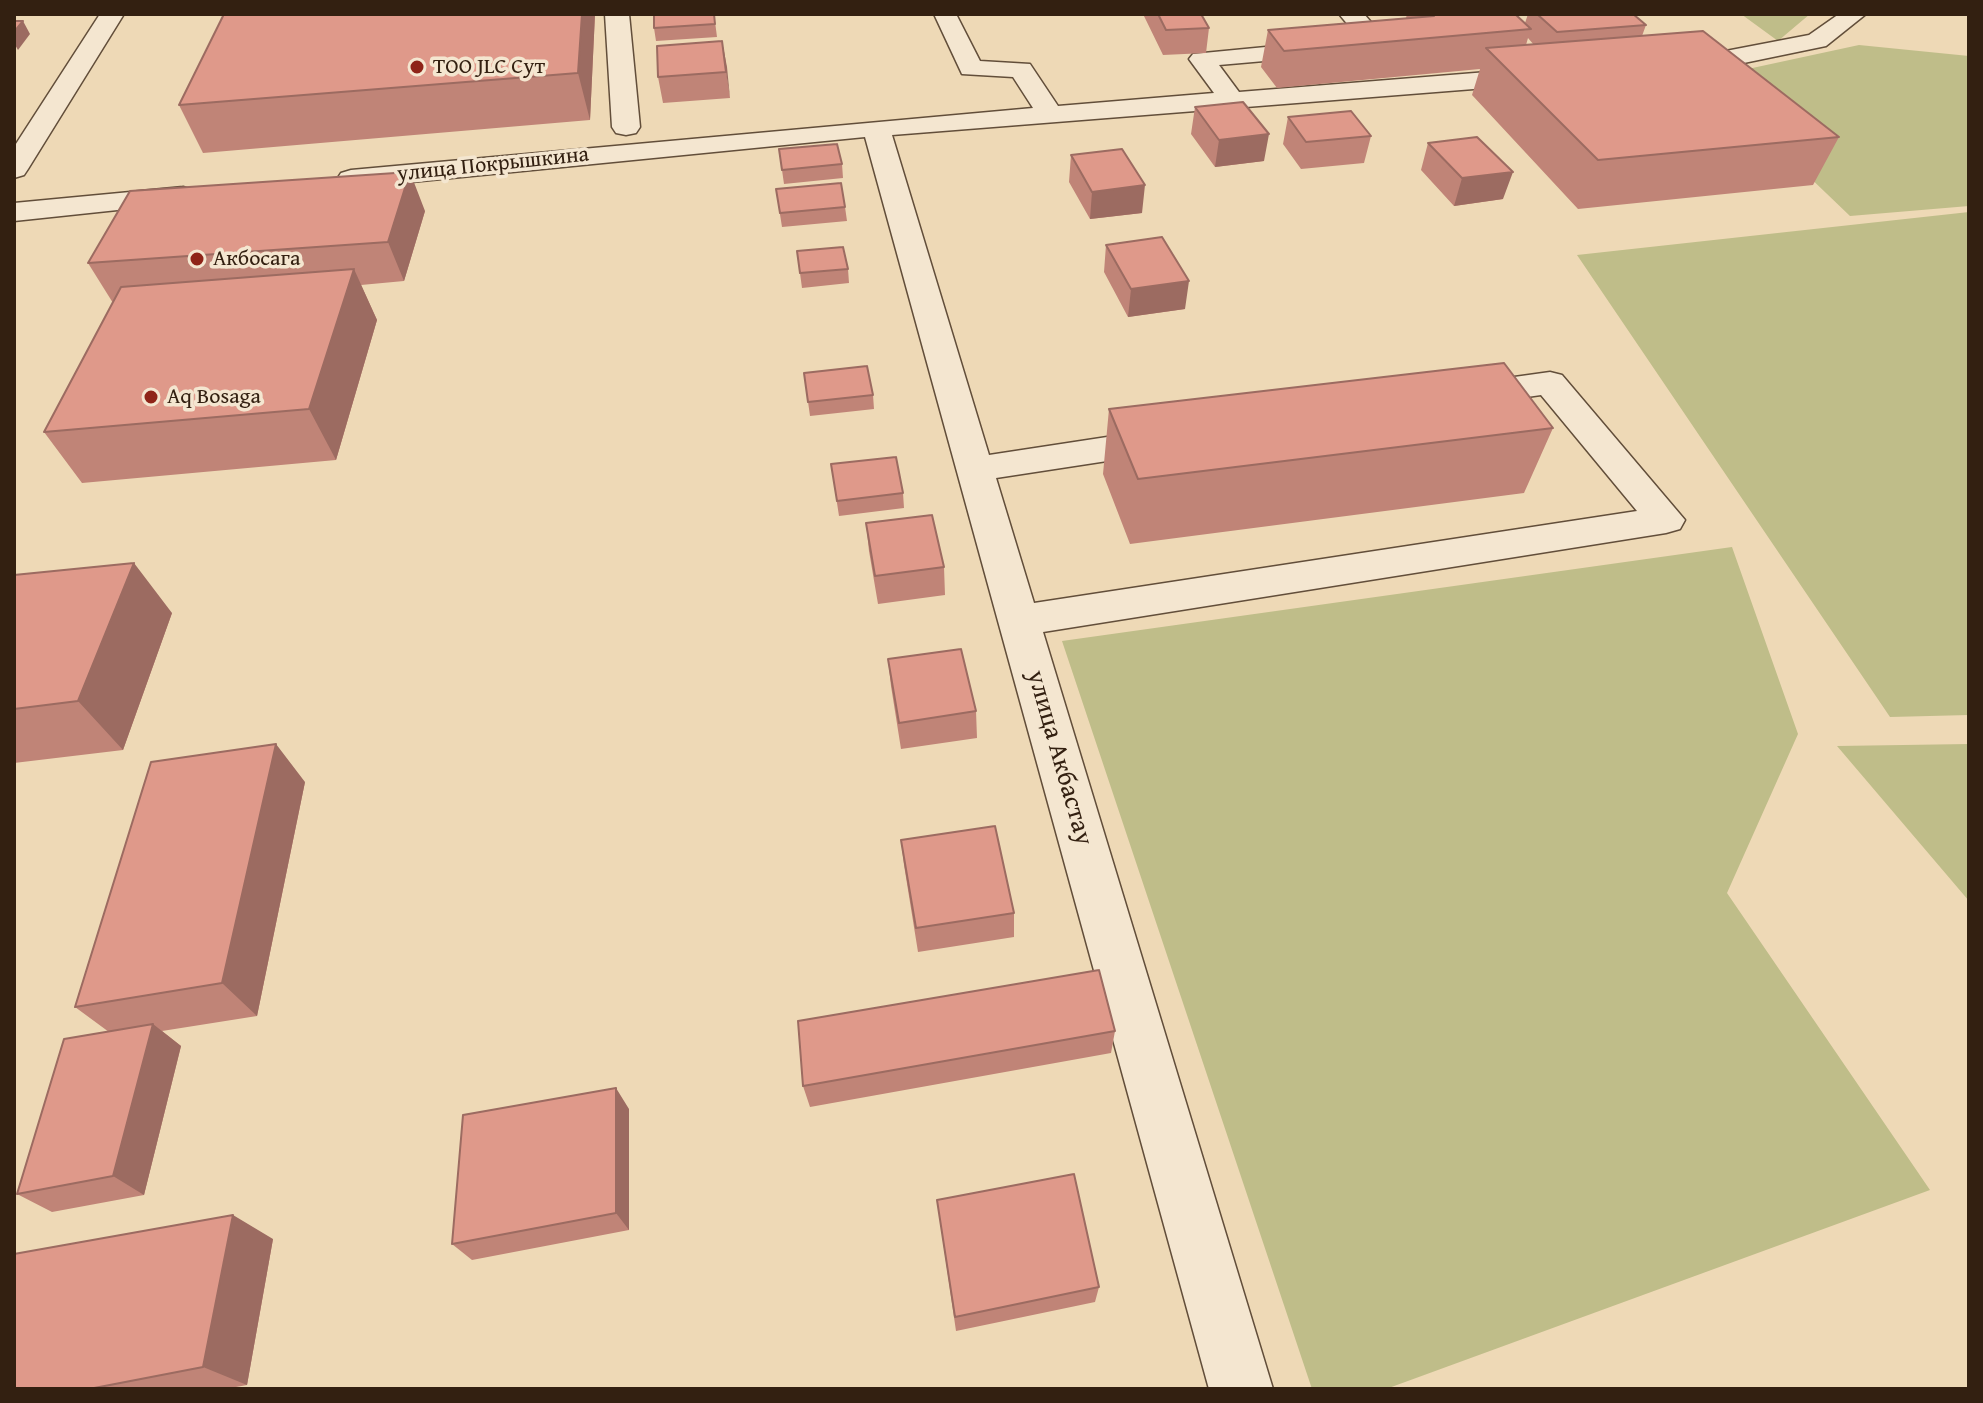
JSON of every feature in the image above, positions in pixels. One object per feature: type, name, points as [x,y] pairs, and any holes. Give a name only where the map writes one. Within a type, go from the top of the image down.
[{"type":"street","points":[[14,169],[112,14]]},
{"type":"street","points":[[617,14],[626,127]]},
{"type":"street","points":[[1232,100],[1202,59],[1378,44],[1351,14]]},
{"type":"street","points":[[1650,67],[1710,62],[1817,41],[1854,14]]},
{"type":"street","points":[[945,15],[971,69],[1021,69],[1050,114]]},
{"type":"street","name":"улица Покрышкина","points":[[325,182],[876,128],[1559,74]]},
{"type":"street","name":"улица Акбастау","points":[[876,128],[1241,1389]]},
{"type":"street","points":[[14,212],[214,193]]},
{"type":"street","points":[[1019,621],[1666,520],[1550,383],[1425,401]]},
{"type":"street","points":[[975,469],[1208,434]]},
{"type":"shaded area","points":[[1741,14],[1810,14],[1778,41]]},
{"type":"shaded area","points":[[1859,45],[1969,56],[1969,206],[1850,216],[1706,78]]},
{"type":"shaded area","points":[[1969,212],[1969,715],[1890,717],[1577,255]]},
{"type":"shaded area","points":[[1732,547],[1798,734],[1727,893],[1930,1190],[1386,1389],[1312,1389],[1062,641]]},
{"type":"shaded area","points":[[1969,744],[1969,901],[1837,746]]},
{"type":"building","points":[[224,14],[582,14],[578,73],[179,105]]},
{"type":"building","points":[[654,14],[714,14],[715,24],[654,28]]},
{"type":"building","points":[[1158,14],[1201,14],[1209,28],[1166,30]]},
{"type":"building","points":[[1515,14],[1531,29],[1284,51],[1268,30],[1434,16]]},
{"type":"building","points":[[1537,14],[1633,14],[1646,25],[1557,32]]},
{"type":"building","points":[[14,21],[23,21],[14,32]]},
{"type":"building","points":[[1703,31],[1839,137],[1598,160],[1486,48]]},
{"type":"building","points":[[722,41],[726,72],[658,77],[657,46]]},
{"type":"building","points":[[1243,102],[1269,134],[1219,140],[1195,107]]},
{"type":"building","points":[[1351,111],[1371,136],[1306,142],[1288,117]]},
{"type":"building","points":[[1477,137],[1513,172],[1462,178],[1428,143]]},
{"type":"building","points":[[837,144],[842,164],[782,170],[779,149]]},
{"type":"building","points":[[1122,149],[1145,185],[1092,192],[1071,155]]},
{"type":"building","points":[[410,172],[388,242],[88,263],[130,191]]},
{"type":"building","points":[[841,183],[845,207],[780,213],[776,189]]},
{"type":"building","points":[[1162,237],[1189,281],[1131,289],[1106,245]]},
{"type":"building","points":[[843,247],[848,269],[800,273],[797,251]]},
{"type":"building","points":[[354,269],[309,409],[44,432],[121,287]]},
{"type":"building","points":[[1504,363],[1553,428],[1138,479],[1109,409]]},
{"type":"building","points":[[867,366],[873,395],[808,402],[804,373]]},
{"type":"building","points":[[896,457],[903,493],[837,501],[831,464]]},
{"type":"building","points":[[932,515],[944,567],[875,576],[866,523]]},
{"type":"building","points":[[134,563],[78,701],[14,709],[14,575]]},
{"type":"building","points":[[961,649],[976,711],[899,723],[888,659]]},
{"type":"building","points":[[276,744],[222,983],[75,1007],[151,762]]},
{"type":"building","points":[[995,826],[1014,913],[916,928],[901,840]]},
{"type":"building","points":[[1099,970],[1115,1031],[803,1086],[798,1021]]},
{"type":"building","points":[[153,1024],[113,1176],[17,1194],[64,1039]]},
{"type":"building","points":[[616,1088],[616,1213],[452,1244],[463,1115]]},
{"type":"building","points":[[1074,1174],[1099,1287],[955,1317],[937,1200]]},
{"type":"building","points":[[233,1215],[203,1367],[89,1389],[14,1389],[14,1254]]},
{"type":"place","name":"ТОО JLC Сут","points":[[417,67]]},
{"type":"place","name":"Акбосага","points":[[197,259]]},
{"type":"place","name":"Aq Bosaga","points":[[151,397]]}]
